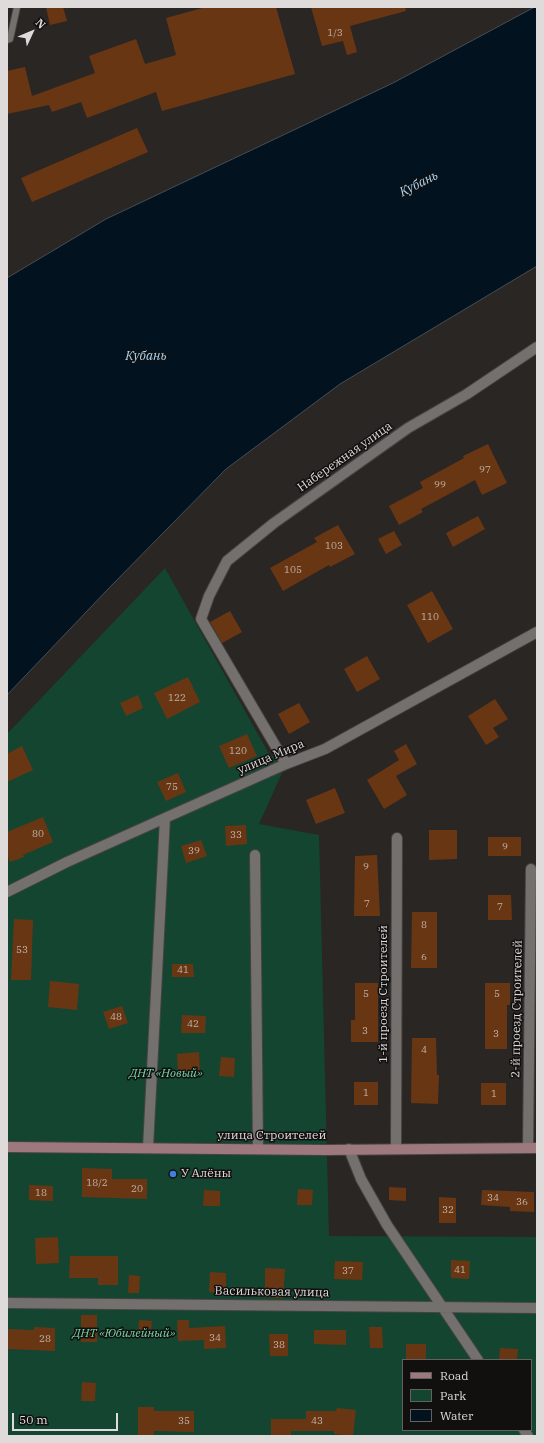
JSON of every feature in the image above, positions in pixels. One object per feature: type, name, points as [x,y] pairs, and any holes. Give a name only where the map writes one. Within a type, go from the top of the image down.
[{"type":"street","name":"Набережная улица","points":[[286,764],[201,620],[209,596],[228,561],[274,523],[408,428],[467,394],[537,347]]},
{"type":"street","name":"улица Мира","points":[[7,892],[67,862],[286,764],[325,749],[537,632]]},
{"type":"street","points":[[148,1148],[165,818]]},
{"type":"street","name":"1-й проезд Строителей","points":[[396,1149],[397,838]]},
{"type":"street","points":[[255,855],[258,1149]]},
{"type":"street","name":"2-й проезд Строителей","points":[[532,870],[532,1148]]},
{"type":"street","name":"улица Строителей","points":[[7,1146],[258,1149],[532,1148]]},
{"type":"street","points":[[349,1148],[361,1179],[387,1225],[444,1307],[477,1359]]},
{"type":"street","name":"Васильковая улица","points":[[7,1302],[537,1308]]},
{"type":"lane","points":[[7,40],[10,39],[17,7]]},
{"type":"green space","name":"ДНТ «Новый»","points":[[165,568],[269,754],[286,764],[259,824],[319,835],[329,1236],[537,1237],[537,1436],[7,1436],[7,734]]},
{"type":"water","name":"Кубань","points":[[537,7],[537,266],[340,384],[226,469],[109,588],[7,695],[7,278],[106,219],[393,83]]},
{"type":"building","points":[[46,7],[63,7],[67,21],[50,25]]},
{"type":"building","points":[[206,7],[276,7],[295,74],[162,111],[156,92],[87,118],[81,102],[52,112],[49,105],[7,114],[7,71],[25,67],[32,96],[95,73],[89,56],[136,39],[145,64],[176,55],[166,18]]},
{"type":"building","points":[[311,7],[405,7],[406,11],[350,26],[357,52],[347,55],[343,41],[322,46]]},
{"type":"building","points":[[137,128],[148,152],[32,202],[21,178]]},
{"type":"building","points":[[488,444],[507,483],[482,495],[475,480],[421,509],[423,512],[399,525],[389,506],[423,488],[420,482],[464,458],[463,456]]},
{"type":"building","points":[[478,516],[485,529],[453,547],[446,533]]},
{"type":"building","points":[[338,525],[355,554],[330,567],[329,565],[283,591],[270,568],[317,542],[314,538]]},
{"type":"building","points":[[394,531],[402,545],[386,554],[378,539]]},
{"type":"building","points":[[432,591],[453,629],[428,643],[407,605]]},
{"type":"building","points":[[230,611],[242,632],[222,643],[210,622]]},
{"type":"building","points":[[367,656],[380,679],[357,692],[344,669]]},
{"type":"building","points":[[188,677],[200,702],[167,719],[154,693]]},
{"type":"building","points":[[138,695],[143,708],[126,716],[120,703]]},
{"type":"building","points":[[495,699],[508,719],[493,728],[499,737],[486,745],[468,716]]},
{"type":"building","points":[[299,703],[310,722],[289,734],[278,714]]},
{"type":"building","points":[[247,734],[257,756],[229,768],[219,746]]},
{"type":"building","points":[[406,744],[417,764],[396,776],[407,795],[384,809],[367,780],[399,760],[394,751]]},
{"type":"building","points":[[22,746],[33,770],[7,782],[7,754]]},
{"type":"building","points":[[178,773],[186,792],[166,801],[157,782]]},
{"type":"building","points":[[335,788],[345,813],[316,824],[306,800]]},
{"type":"building","points":[[43,817],[53,842],[23,855],[24,857],[10,862],[7,854],[7,832]]},
{"type":"building","points":[[246,825],[247,844],[226,846],[225,826]]},
{"type":"building","points":[[429,830],[457,830],[457,859],[429,860]]},
{"type":"building","points":[[488,837],[521,837],[521,856],[488,856]]},
{"type":"building","points":[[201,840],[207,856],[186,863],[181,846]]},
{"type":"building","points":[[377,855],[380,916],[354,916],[355,856]]},
{"type":"building","points":[[488,895],[511,895],[512,920],[488,920]]},
{"type":"building","points":[[412,912],[437,912],[437,968],[411,968]]},
{"type":"building","points":[[14,919],[33,920],[31,980],[11,980]]},
{"type":"building","points":[[172,964],[193,964],[194,977],[172,977]]},
{"type":"building","points":[[50,981],[79,984],[77,1010],[48,1007]]},
{"type":"building","points":[[355,983],[378,983],[378,1042],[351,1042],[351,1020],[355,1020]]},
{"type":"building","points":[[485,983],[510,983],[510,1005],[507,1005],[507,1049],[485,1049]]},
{"type":"building","points":[[122,1006],[128,1023],[109,1029],[103,1012]]},
{"type":"building","points":[[182,1015],[206,1016],[205,1033],[181,1033]]},
{"type":"building","points":[[412,1038],[436,1038],[437,1075],[439,1075],[438,1104],[411,1103]]},
{"type":"building","points":[[199,1052],[200,1071],[178,1073],[177,1054]]},
{"type":"building","points":[[221,1057],[235,1058],[234,1077],[219,1076]]},
{"type":"building","points":[[354,1082],[378,1082],[378,1105],[354,1105]]},
{"type":"building","points":[[481,1083],[506,1083],[506,1105],[481,1105]]},
{"type":"building","points":[[82,1168],[112,1169],[112,1179],[147,1179],[147,1199],[82,1197]]},
{"type":"building","points":[[29,1185],[53,1186],[53,1201],[29,1200]]},
{"type":"building","points":[[389,1187],[406,1188],[406,1201],[389,1200]]},
{"type":"building","points":[[298,1189],[313,1190],[312,1205],[297,1205]]},
{"type":"building","points":[[204,1190],[220,1191],[220,1206],[203,1206]]},
{"type":"building","points":[[482,1190],[534,1192],[534,1212],[510,1211],[510,1207],[481,1205]]},
{"type":"building","points":[[439,1197],[456,1198],[456,1223],[439,1223]]},
{"type":"building","points":[[58,1237],[59,1263],[36,1264],[35,1238]]},
{"type":"building","points":[[70,1256],[118,1256],[118,1285],[98,1285],[98,1278],[69,1278]]},
{"type":"building","points":[[451,1260],[470,1261],[469,1279],[451,1278]]},
{"type":"building","points":[[335,1261],[363,1262],[362,1280],[334,1279]]},
{"type":"building","points":[[265,1268],[285,1269],[283,1298],[265,1297]]},
{"type":"building","points":[[210,1272],[226,1273],[226,1293],[209,1292]]},
{"type":"building","points":[[129,1275],[140,1276],[139,1293],[128,1293]]},
{"type":"building","points":[[81,1315],[97,1315],[97,1342],[81,1342]]},
{"type":"building","points":[[139,1320],[152,1321],[151,1336],[138,1334]]},
{"type":"building","points":[[177,1320],[189,1320],[189,1328],[225,1326],[226,1348],[204,1349],[204,1340],[178,1341]]},
{"type":"building","points":[[34,1327],[55,1328],[55,1351],[7,1349],[7,1329],[34,1330]]},
{"type":"building","points":[[369,1327],[382,1327],[383,1348],[370,1348]]},
{"type":"building","points":[[314,1330],[346,1330],[346,1345],[314,1344]]},
{"type":"building","points":[[269,1334],[288,1334],[288,1356],[270,1356]]},
{"type":"building","points":[[406,1344],[426,1344],[426,1359],[406,1359]]},
{"type":"building","points":[[500,1348],[518,1349],[517,1359],[499,1359]]},
{"type":"building","points":[[82,1382],[96,1383],[95,1401],[81,1401]]},
{"type":"building","points":[[138,1407],[154,1407],[154,1411],[194,1411],[194,1432],[154,1431],[154,1436],[138,1436]]},
{"type":"building","points":[[337,1408],[356,1410],[353,1436],[334,1434],[334,1431],[291,1431],[291,1435],[271,1435],[271,1419],[306,1419],[306,1411],[336,1411]]},
{"type":"place","name":"У Алёны","points":[[173,1174]]},
{"type":"park label","name":"ДНТ «Юбилейный»","points":[[124,1334]]}]
